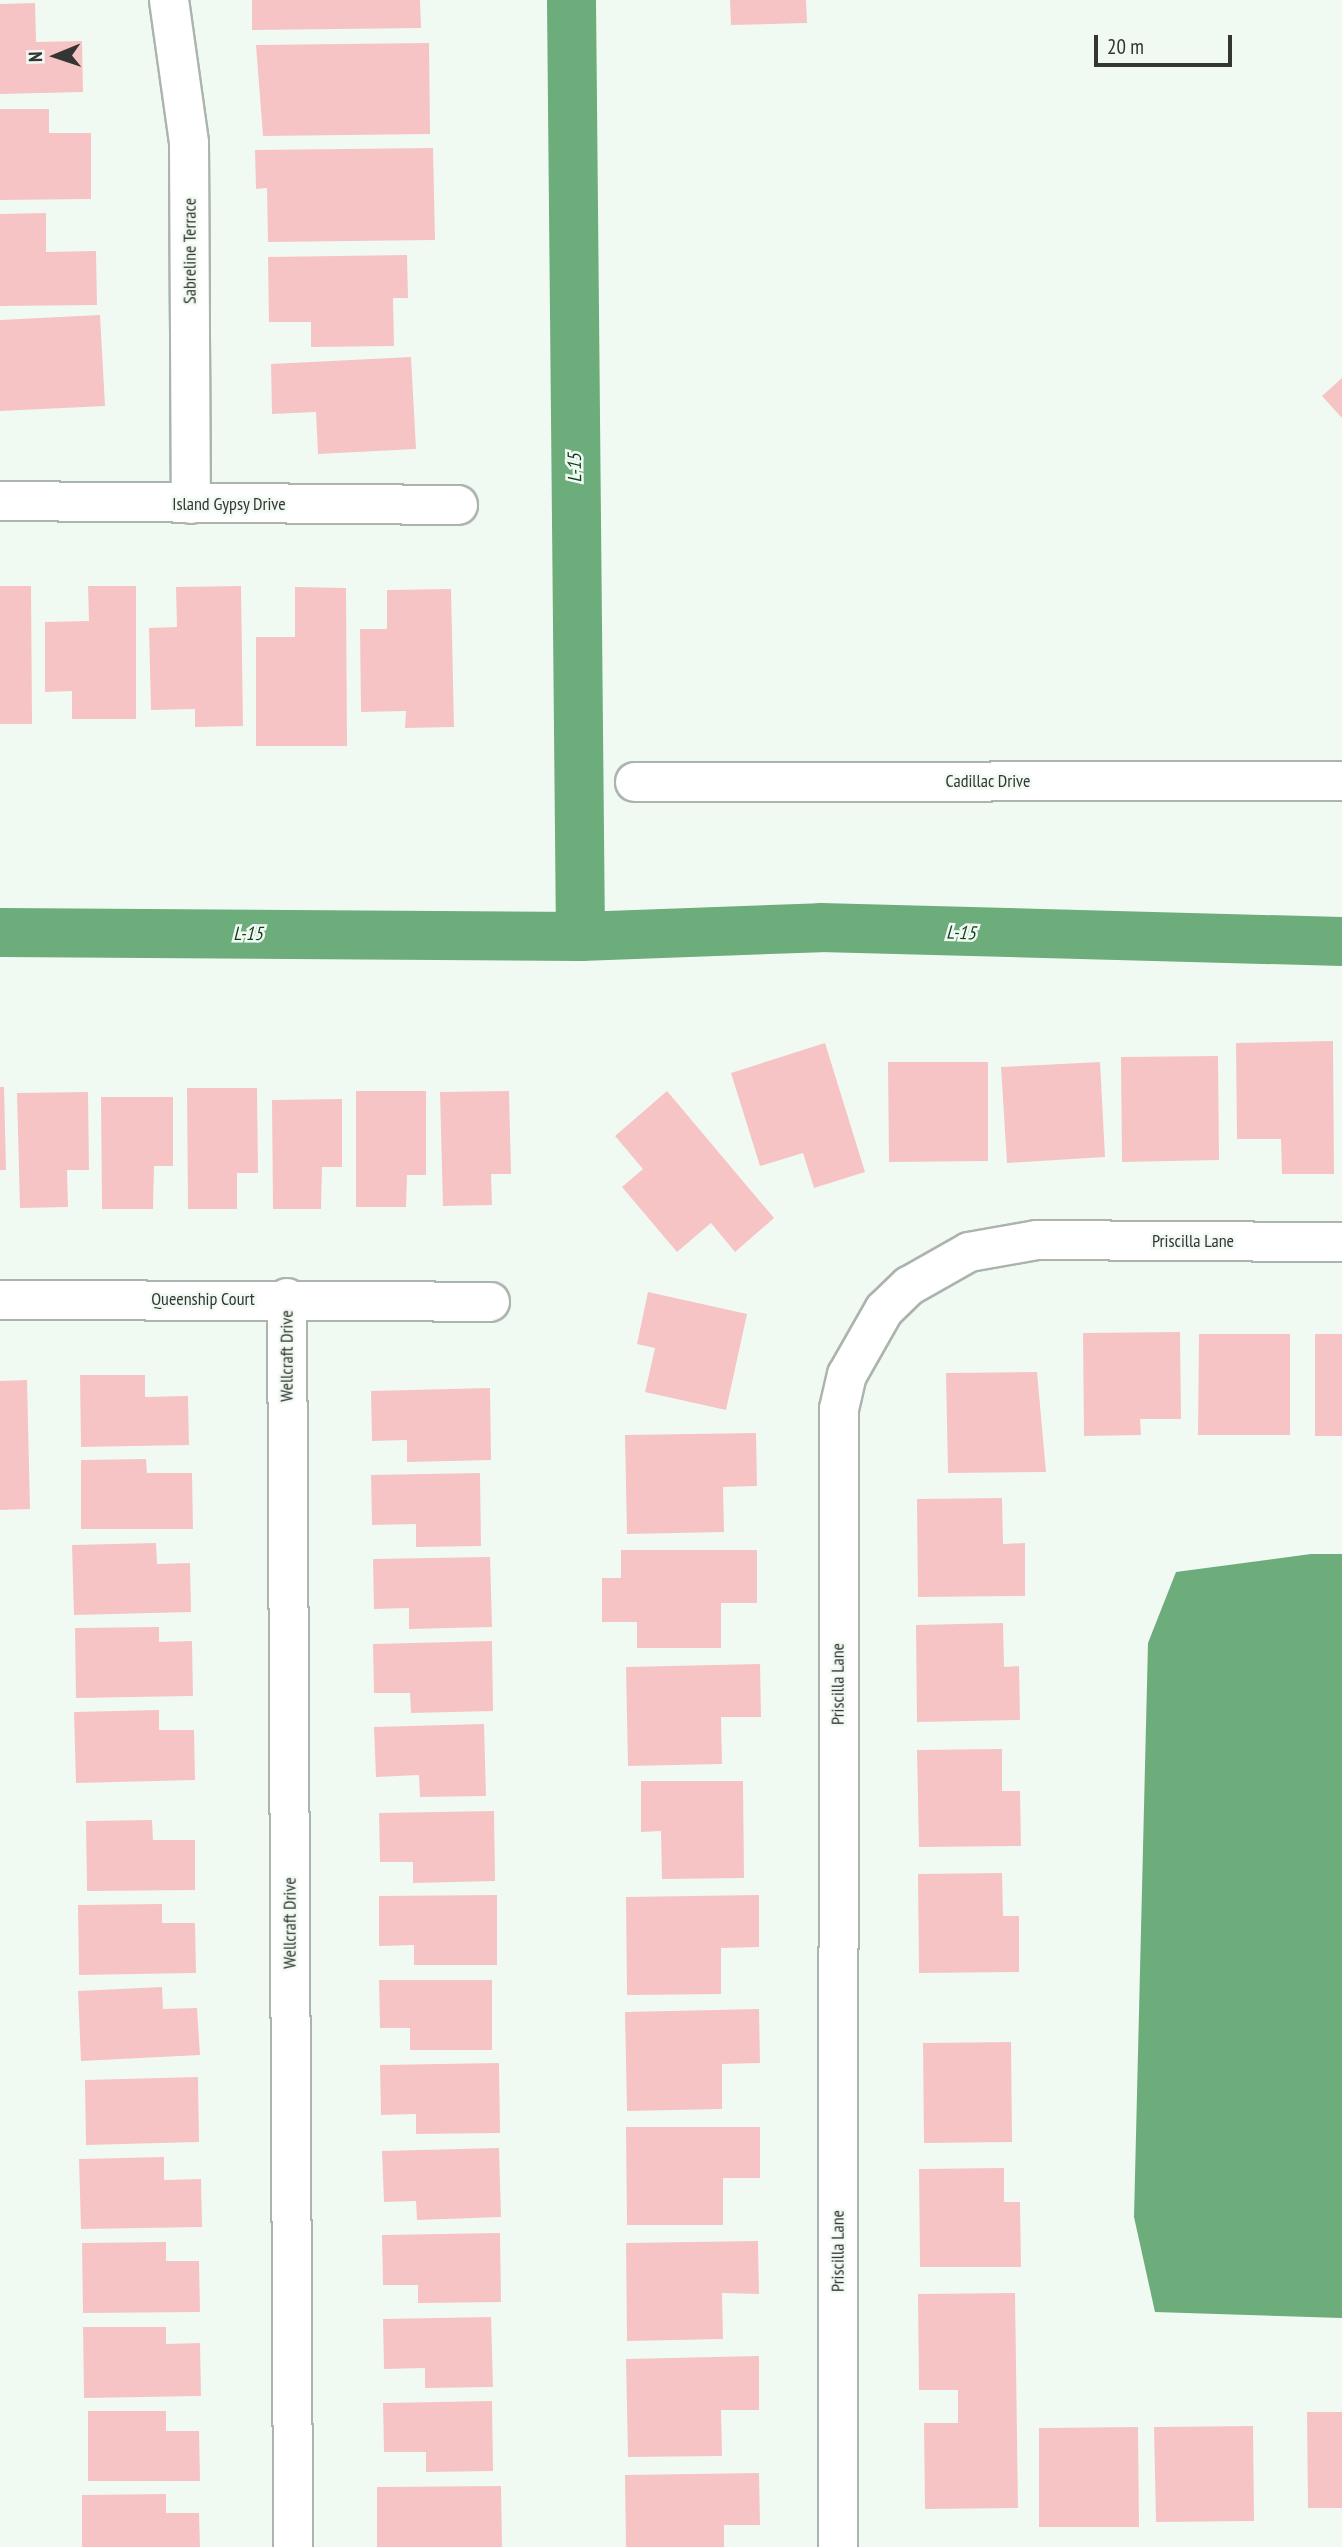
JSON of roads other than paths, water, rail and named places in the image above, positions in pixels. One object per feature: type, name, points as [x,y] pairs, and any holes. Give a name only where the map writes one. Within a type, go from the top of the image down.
[{"type":"street","name":"Sabreline Terrace","points":[[169,0],[189,143],[191,504]]},
{"type":"street","name":"Island Gypsy Drive","points":[[0,501],[458,505]]},
{"type":"street","name":"Cadillac Drive","points":[[635,782],[1342,781]]},
{"type":"street","name":"Priscilla Lane","points":[[838,2547],[839,1409],[847,1376],[864,1338],[909,1286],[980,1249],[1037,1240],[1342,1242]]},
{"type":"street","name":"Queenship Court","points":[[0,1300],[287,1298],[490,1302]]},
{"type":"street","name":"Wellcraft Drive","points":[[287,1298],[293,2547]]},
{"type":"waterway","name":"L-15","points":[[571,0],[580,936]]},
{"type":"waterway","name":"L-15","points":[[0,932],[580,936],[820,927],[1342,941]]}]
